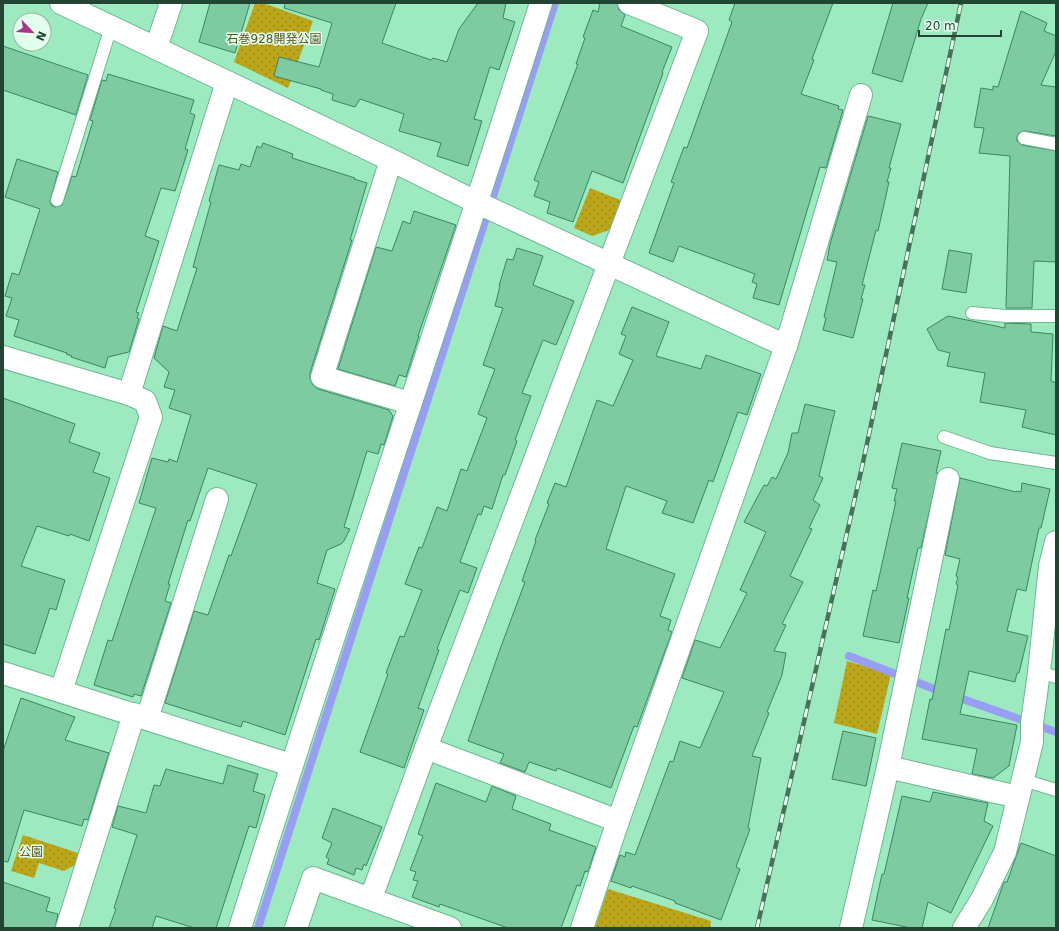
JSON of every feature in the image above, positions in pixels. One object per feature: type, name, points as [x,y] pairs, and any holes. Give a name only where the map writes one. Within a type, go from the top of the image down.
[{"type":"street","points":[[61,3],[391,160],[482,205],[786,346]]},
{"type":"street","points":[[156,48],[171,3]]},
{"type":"street","points":[[240,928],[291,765],[410,403],[482,205],[541,3]]},
{"type":"street","points":[[371,898],[426,748],[697,31],[629,3]]},
{"type":"street","points":[[128,394],[227,82]]},
{"type":"street","points":[[582,928],[618,821],[786,346],[861,95]]},
{"type":"street","points":[[391,160],[322,377],[410,403]]},
{"type":"street","points":[[3,357],[128,394],[144,401],[151,417],[61,691]]},
{"type":"street","points":[[851,928],[888,767],[948,479]]},
{"type":"street","points":[[67,928],[217,499]]},
{"type":"street","points":[[964,928],[982,899],[1005,852],[1032,742],[1032,723],[1047,675],[1053,566],[1056,542]]},
{"type":"street","points":[[3,673],[291,765]]},
{"type":"street","points":[[426,748],[618,821]]},
{"type":"street","points":[[888,767],[1020,789]]},
{"type":"street","points":[[296,928],[313,878],[450,928]]},
{"type":"lane","points":[[57,200],[111,27]]},
{"type":"lane","points":[[1024,138],[1056,144]]},
{"type":"lane","points":[[972,313],[1006,316],[1056,316]]},
{"type":"lane","points":[[944,437],[990,453],[1056,463]]},
{"type":"lane","points":[[1020,789],[1056,790]]},
{"type":"green space","name":"石巻928開発公園","points":[[255,3],[263,3],[313,21],[288,88],[234,62]]},
{"type":"green space","points":[[590,188],[623,201],[612,229],[592,236],[574,228]]},
{"type":"green space","points":[[847,661],[891,674],[877,734],[834,723]]},
{"type":"green space","name":"公園","points":[[23,835],[78,853],[75,865],[64,871],[39,863],[34,878],[11,871]]},
{"type":"green space","points":[[608,889],[711,921],[710,928],[595,928]]},
{"type":"building","points":[[210,3],[250,3],[235,53],[199,42]]},
{"type":"building","points":[[285,3],[396,3],[382,43],[431,60],[433,58],[447,62],[459,29],[478,3],[506,3],[503,18],[515,22],[499,70],[490,67],[474,119],[482,121],[468,166],[437,156],[441,143],[399,131],[404,114],[360,99],[355,107],[332,100],[333,94],[321,89],[274,76],[279,57],[319,67],[332,23],[284,8]]},
{"type":"building","points":[[600,3],[617,3],[619,10],[625,15],[621,26],[672,47],[623,183],[592,171],[573,222],[547,213],[550,202],[534,196],[539,182],[534,180],[578,64],[576,64],[585,38],[583,37],[593,10],[598,12]]},
{"type":"building","points":[[735,3],[833,3],[812,59],[814,60],[801,94],[839,106],[838,109],[843,110],[826,168],[820,167],[779,305],[753,298],[757,284],[752,282],[755,274],[679,246],[673,262],[649,253],[674,183],[671,182],[684,147],[687,148],[732,22],[729,20]]},
{"type":"building","points":[[893,3],[928,3],[921,19],[902,82],[872,73]]},
{"type":"building","points":[[1021,11],[1047,23],[1044,31],[1056,36],[1056,51],[1041,85],[1056,87],[1056,136],[1025,131],[1019,133],[1017,141],[1022,145],[1056,151],[1056,262],[1034,261],[1032,308],[1006,308],[1010,156],[979,153],[984,128],[974,127],[981,88],[993,90],[993,86],[998,87]]},
{"type":"building","points":[[3,46],[12,49],[12,52],[21,52],[88,75],[76,115],[3,90]]},
{"type":"building","points":[[108,74],[194,100],[190,113],[195,115],[185,149],[188,150],[175,191],[161,188],[145,236],[159,241],[136,312],[139,313],[137,318],[139,319],[129,352],[108,357],[105,368],[71,357],[72,356],[66,354],[67,353],[14,336],[19,320],[6,316],[12,298],[5,296],[12,273],[19,275],[40,209],[5,197],[17,159],[58,172],[50,201],[51,205],[55,207],[62,205],[72,176],[76,177],[93,121],[90,120],[102,80],[106,81]]},
{"type":"building","points":[[868,116],[901,124],[889,168],[891,168],[887,182],[889,182],[878,231],[876,230],[862,285],[865,285],[861,299],[863,299],[853,338],[823,330],[826,318],[824,317],[837,262],[827,260],[830,244]]},
{"type":"building","points":[[263,143],[293,154],[292,158],[367,183],[350,240],[352,240],[310,373],[310,379],[313,385],[318,389],[389,410],[393,416],[384,445],[381,444],[378,454],[367,451],[344,527],[350,529],[341,544],[327,550],[317,583],[335,589],[319,640],[316,639],[285,735],[243,721],[241,727],[165,703],[194,611],[208,615],[229,555],[231,556],[257,484],[208,468],[190,521],[188,520],[168,584],[170,584],[165,601],[171,603],[141,696],[134,694],[133,697],[94,685],[108,640],[112,641],[156,508],[139,503],[152,458],[168,462],[169,459],[177,462],[191,415],[169,408],[175,390],[164,387],[169,372],[154,358],[163,326],[177,331],[197,268],[193,267],[211,202],[209,201],[219,165],[239,170],[241,164],[250,167],[257,146],[261,148]]},
{"type":"building","points":[[414,211],[456,225],[418,336],[406,377],[399,375],[395,386],[338,369],[376,247],[392,251],[403,221],[410,224]]},
{"type":"building","points":[[517,248],[543,256],[533,285],[574,301],[556,345],[543,340],[522,393],[531,396],[515,440],[517,441],[505,475],[503,475],[492,509],[484,506],[481,515],[478,514],[460,562],[477,568],[468,593],[460,590],[437,649],[439,650],[418,708],[424,710],[404,768],[360,752],[400,636],[404,637],[422,590],[405,584],[419,547],[422,548],[437,507],[447,511],[461,469],[467,471],[487,418],[478,414],[495,369],[483,365],[503,308],[495,306],[499,286],[507,259],[513,260]]},
{"type":"building","points":[[949,250],[972,254],[966,293],[942,289]]},
{"type":"building","points":[[632,307],[669,322],[656,356],[701,369],[706,355],[761,374],[747,415],[738,412],[713,482],[709,480],[693,523],[662,513],[667,501],[626,486],[606,549],[675,574],[660,616],[671,620],[668,630],[672,632],[637,727],[634,726],[611,788],[557,768],[556,771],[529,762],[525,772],[500,763],[504,754],[468,741],[525,582],[522,581],[555,483],[566,487],[597,400],[613,406],[633,360],[619,354],[626,336],[621,334]]},
{"type":"building","points":[[948,316],[1005,328],[1005,323],[1031,324],[1031,332],[1053,334],[1051,381],[1056,383],[1056,435],[1022,427],[1026,410],[980,402],[985,373],[947,366],[950,353],[938,350],[927,329]]},
{"type":"building","points":[[3,398],[75,424],[69,442],[100,453],[93,472],[110,478],[89,541],[70,534],[69,536],[37,526],[21,566],[65,580],[56,610],[50,608],[35,654],[3,644]]},
{"type":"building","points":[[805,404],[835,411],[819,476],[823,478],[813,500],[820,505],[809,528],[812,529],[790,576],[803,582],[782,624],[786,625],[774,651],[786,653],[782,675],[767,712],[769,713],[752,756],[761,758],[748,828],[750,829],[736,867],[740,869],[721,920],[675,903],[675,901],[632,886],[631,888],[611,881],[620,855],[625,857],[626,852],[635,855],[670,761],[673,762],[680,741],[700,748],[724,692],[682,678],[695,640],[720,648],[747,593],[740,590],[766,532],[744,522],[764,485],[767,486],[772,477],[776,479],[788,453],[792,433],[798,433]]},
{"type":"building","points":[[902,443],[941,451],[936,473],[938,473],[921,548],[918,548],[907,598],[909,598],[899,643],[863,636],[873,590],[876,591],[896,501],[894,501],[897,489],[892,488]]},
{"type":"building","points":[[960,478],[1016,492],[1021,492],[1022,483],[1050,489],[1041,528],[1039,528],[1026,591],[1017,589],[1007,631],[1028,636],[1019,673],[1017,673],[1015,682],[969,671],[960,714],[1017,725],[1009,766],[993,778],[972,774],[977,749],[922,739],[930,699],[932,700],[946,629],[949,630],[958,585],[956,584],[958,577],[956,576],[960,559],[945,555]]},
{"type":"building","points":[[21,698],[75,717],[65,740],[109,753],[88,820],[84,819],[82,826],[24,810],[8,862],[3,861],[3,751]]},
{"type":"building","points":[[843,731],[876,738],[866,786],[832,779]]},
{"type":"building","points":[[228,765],[258,774],[253,791],[265,795],[256,828],[249,826],[216,928],[194,928],[156,916],[152,928],[109,928],[116,909],[114,908],[137,835],[112,827],[118,806],[146,813],[154,785],[160,786],[166,769],[223,784]]},
{"type":"building","points":[[436,783],[486,802],[492,786],[516,796],[512,809],[551,824],[549,830],[596,847],[588,872],[585,871],[580,886],[577,885],[561,928],[508,928],[440,904],[439,907],[412,897],[418,881],[413,880],[416,872],[410,870],[423,836],[418,834]]},
{"type":"building","points":[[933,792],[988,803],[984,821],[993,826],[951,913],[928,902],[922,928],[911,928],[872,920],[902,796],[930,802]]},
{"type":"building","points":[[333,808],[382,827],[366,866],[364,864],[362,870],[356,868],[354,875],[327,864],[329,859],[326,857],[332,843],[322,838]]},
{"type":"building","points":[[1021,843],[1056,856],[1056,928],[988,928],[1004,882],[1007,882]]},
{"type":"building","points":[[3,882],[50,898],[46,911],[58,914],[55,928],[3,928]]},
{"type":"waterway","points":[[258,928],[555,3]]},
{"type":"waterway","points":[[849,656],[937,690],[1056,732]]},
{"type":"railway","points":[[757,928],[862,467],[961,3]]}]
